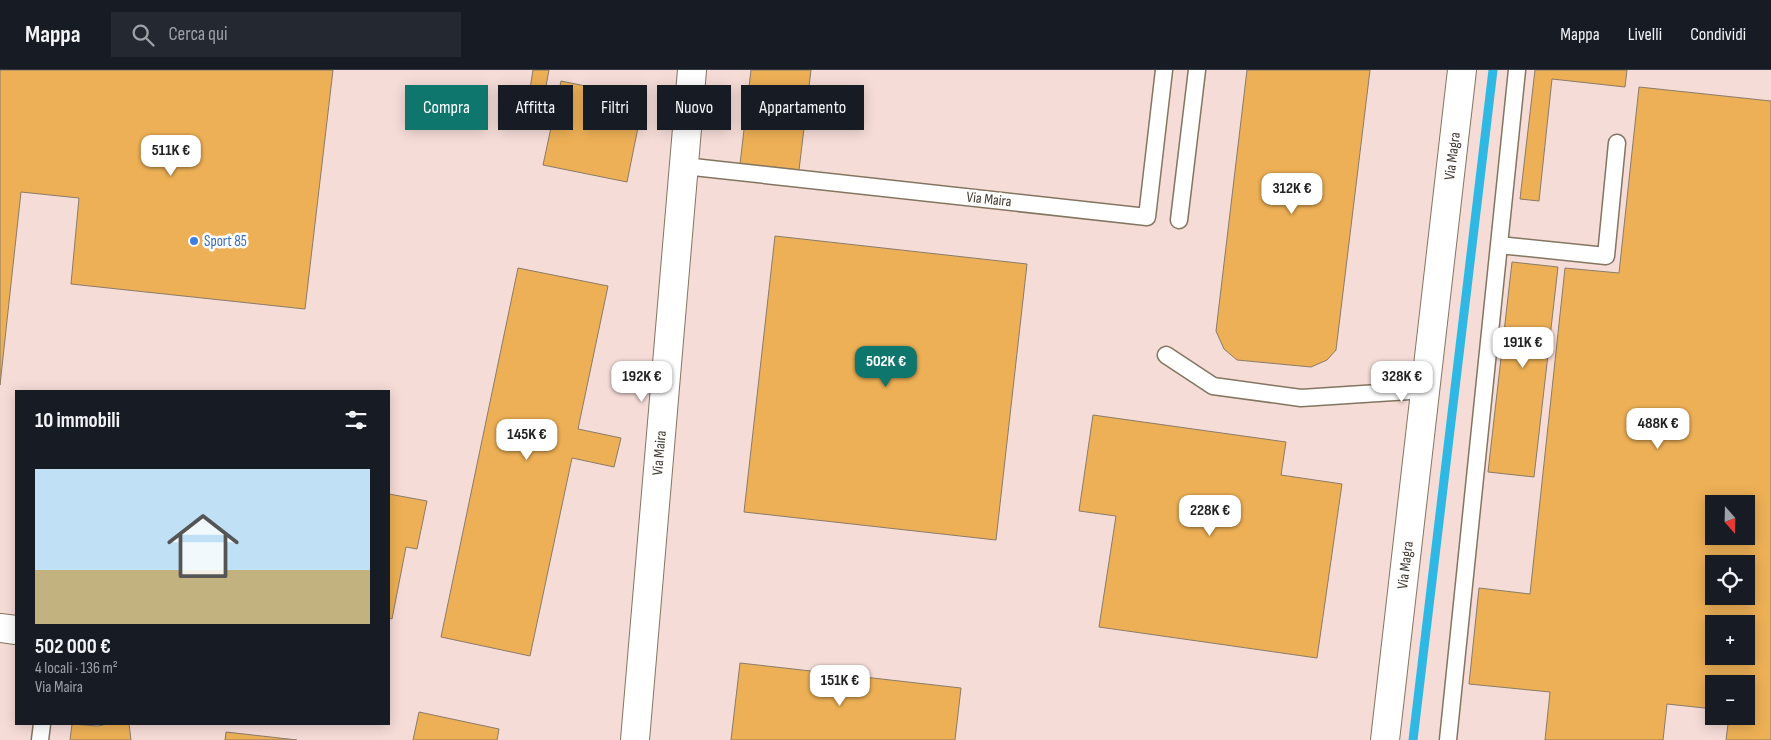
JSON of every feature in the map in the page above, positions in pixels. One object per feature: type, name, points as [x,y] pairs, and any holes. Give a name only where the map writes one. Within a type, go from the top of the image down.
[{"type":"street","name":"Via Maira","points":[[635,740],[692,70]]},
{"type":"street","name":"Via Magra","points":[[1385,740],[1462,70]]},
{"type":"street","points":[[0,628],[15,630]]},
{"type":"lane","name":"Via Maira","points":[[684,166],[1147,217],[1164,70]]},
{"type":"lane","points":[[1179,220],[1198,70]]},
{"type":"lane","points":[[1448,740],[1517,70]]},
{"type":"lane","points":[[1499,245],[1606,256],[1617,142]]},
{"type":"lane","points":[[1166,356],[1213,386],[1282,396],[1301,398],[1425,390]]},
{"type":"lane","points":[[40,740],[42,725]]},
{"type":"shaded area","points":[[0,70],[1771,70],[1771,740],[0,740]]},
{"type":"building","name":"Sport 85","points":[[0,70],[333,70],[305,309],[71,284],[79,198],[21,192],[0,385]]},
{"type":"building","points":[[533,70],[549,70],[546,85],[531,85]]},
{"type":"building","points":[[751,70],[811,70],[809,85],[749,85]]},
{"type":"building","points":[[1247,70],[1370,70],[1336,350],[1327,360],[1311,367],[1237,360],[1224,349],[1216,331]]},
{"type":"building","points":[[1535,70],[1627,70],[1625,87],[1552,79],[1539,201],[1520,199]]},
{"type":"building","points":[[561,81],[583,86],[583,130],[638,130],[627,182],[543,165],[550,130],[573,130],[573,85],[560,85]]},
{"type":"building","points":[[1639,87],[1771,101],[1771,740],[1726,740],[1728,725],[1755,725],[1755,675],[1705,675],[1705,708],[1667,704],[1663,740],[1545,740],[1550,692],[1469,684],[1479,588],[1530,594],[1565,268],[1619,273]]},
{"type":"building","points":[[744,130],[804,130],[799,170],[740,164]]},
{"type":"building","points":[[775,236],[1027,264],[996,540],[744,512]]},
{"type":"building","points":[[1512,262],[1558,267],[1534,477],[1488,472]]},
{"type":"building","points":[[518,268],[608,286],[578,429],[621,438],[614,467],[572,458],[530,656],[441,637]]},
{"type":"building","points":[[1093,415],[1286,442],[1281,475],[1342,484],[1317,658],[1099,627],[1116,516],[1079,511]]},
{"type":"building","points":[[390,494],[427,501],[417,549],[406,547],[392,619],[390,618]]},
{"type":"building","points":[[740,663],[961,688],[955,740],[731,740]]},
{"type":"building","points":[[419,712],[499,729],[497,740],[413,740]]},
{"type":"building","points":[[72,725],[129,725],[131,740],[70,740]]},
{"type":"building","points":[[226,732],[297,740],[225,740]]},
{"type":"waterway","points":[[1413,740],[1493,70]]},
{"type":"place","name":"Sport 85","points":[[194,241]]}]
